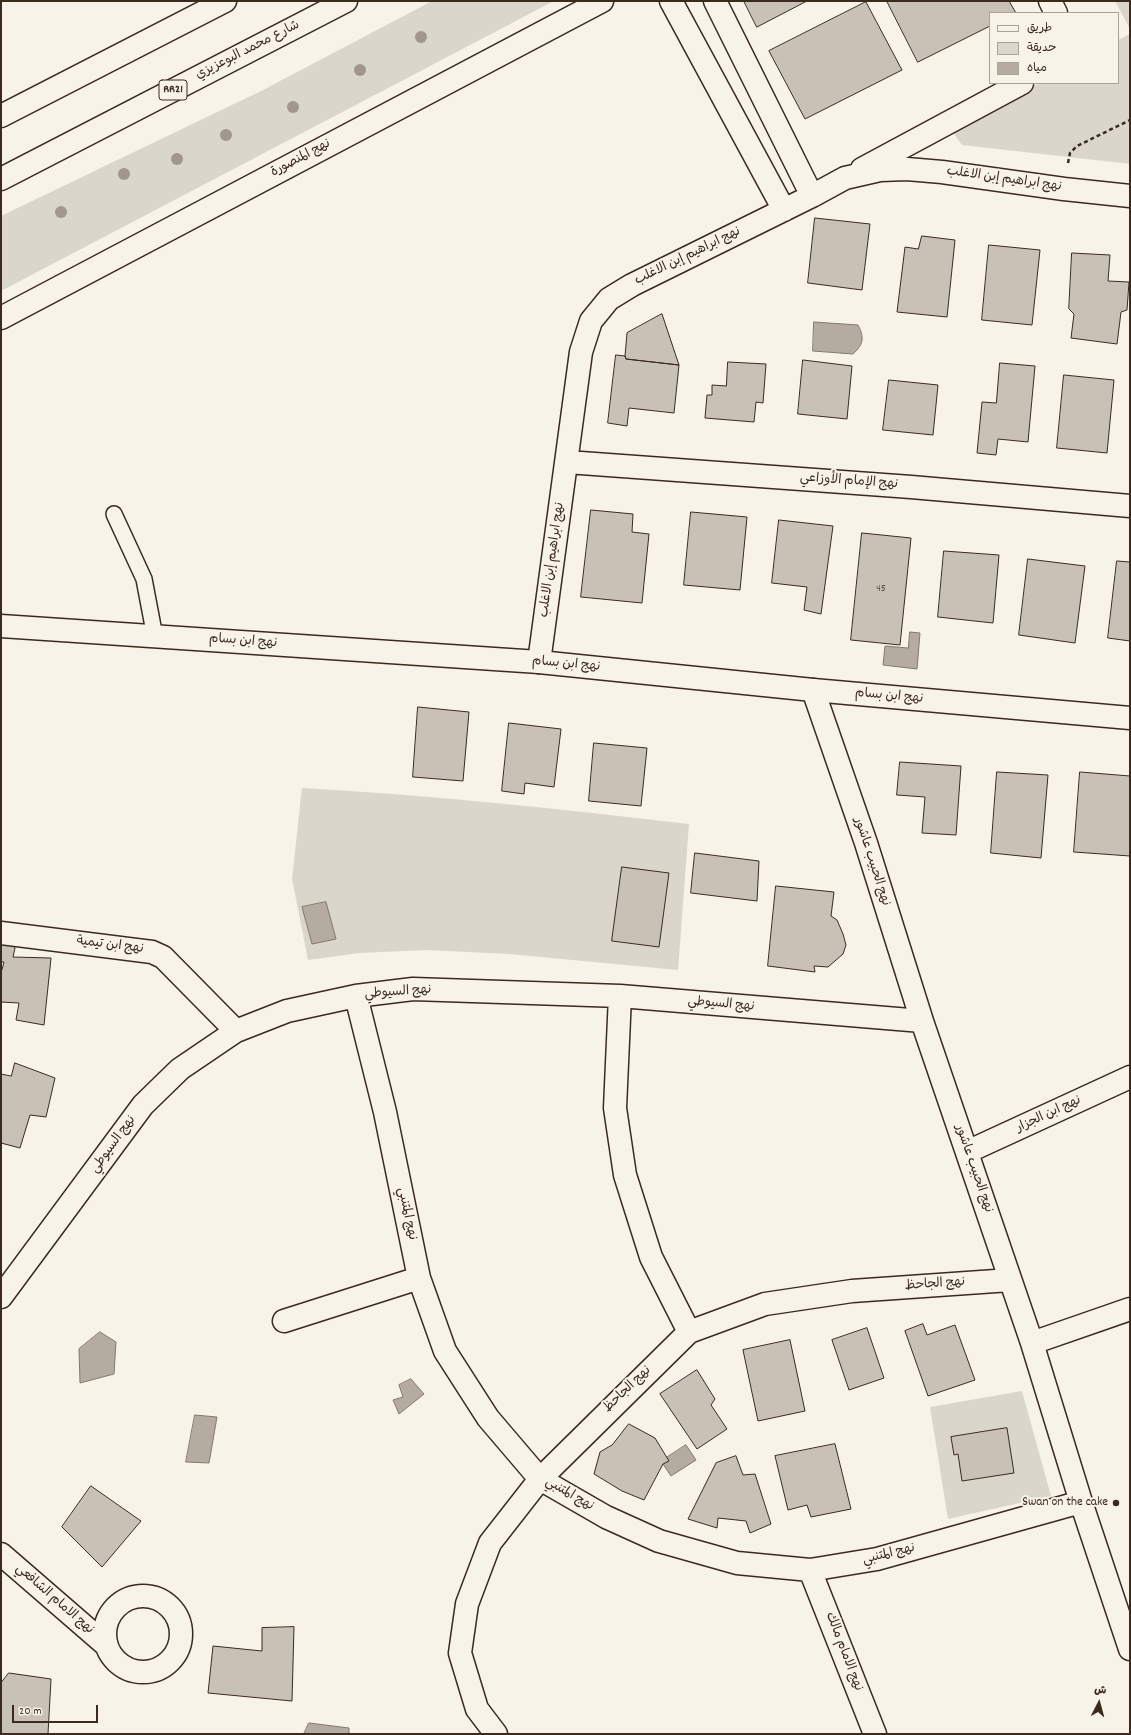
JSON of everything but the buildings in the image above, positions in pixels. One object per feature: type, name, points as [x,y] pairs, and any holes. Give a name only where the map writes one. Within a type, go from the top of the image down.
[{"type":"main road","points":[[1,116],[225,1]]},
{"type":"main road","name":"شارع محمد البوعزيزي","points":[[1,179],[346,1]]},
{"type":"main road","name":"نهج المنصورة","points":[[1,318],[602,1]]},
{"type":"main road","points":[[671,1],[784,210]]},
{"type":"main road","points":[[715,1],[812,196]]},
{"type":"main road","points":[[1050,1],[1056,12]]},
{"type":"main road","points":[[845,178],[1020,84]]},
{"type":"main road","name":"نهج ابراهيم إبن الاغلب","points":[[539,662],[581,352],[591,321],[609,299],[632,285],[812,196],[845,178],[880,170],[907,169],[942,172],[1064,189],[1130,196]]},
{"type":"main road","name":"نهج الإمام الأوزاعي","points":[[567,462],[918,487],[1130,506]]},
{"type":"main road","name":"نهج ابن بسام","points":[[1,626],[539,662],[814,690],[1130,718]]},
{"type":"main road","name":"نهج الحبيب عاشور","points":[[814,690],[866,843],[922,1021],[1032,1343],[1081,1502],[1130,1649]]},
{"type":"main road","name":"نهج ابن تيمية","points":[[1,933],[152,952],[163,957],[236,1030]]},
{"type":"main road","name":"نهج السيوطي","points":[[1,1298],[143,1105],[180,1069],[236,1030],[287,1011],[356,996],[413,989],[620,996],[922,1021]]},
{"type":"main road","name":"نهج المتنبي","points":[[356,996],[385,1112],[419,1278],[445,1351],[488,1418],[540,1478],[606,1517],[659,1541],[737,1563],[810,1570],[877,1559],[1081,1502]]},
{"type":"main road","points":[[620,996],[615,1108],[625,1175],[651,1257],[689,1332]]},
{"type":"main road","name":"نهج ابن الجزار","points":[[967,1152],[1130,1077]]},
{"type":"main road","points":[[284,1321],[419,1278]]},
{"type":"main road","name":"نهج الجاحظ","points":[[496,1734],[477,1709],[460,1652],[467,1604],[490,1543],[540,1478],[689,1332],[766,1304],[852,1291],[1010,1280]]},
{"type":"main road","points":[[1032,1343],[1130,1309]]},
{"type":"main road","name":"نهج الامام الشافعي","points":[[1,1554],[106,1645]]},
{"type":"main road","name":"نهج الامام مالك","points":[[810,1570],[875,1734]]},
{"type":"lane","points":[[114,514],[144,579],[155,637]]},
{"type":"path","points":[[1064,189],[1070,152],[1073,148],[1130,120]]},
{"type":"green space","points":[[432,1],[554,1],[1,291],[1,216],[263,90]]},
{"type":"green space","points":[[1115,1],[1130,1],[1130,29]]},
{"type":"green space","points":[[1130,34],[1130,164],[962,145],[952,131],[1038,84],[1119,84],[1119,40]]},
{"type":"green space","points":[[302,788],[399,794],[496,803],[689,824],[678,970],[509,954],[426,950],[360,953],[308,960],[292,879]]},
{"type":"green space","points":[[1022,1391],[1051,1496],[948,1519],[930,1407]]},
{"type":"water","points":[[814,322],[858,325],[862,334],[862,341],[859,348],[853,354],[813,351]]},
{"type":"water","points":[[910,632],[920,633],[917,669],[883,665],[885,646],[908,648]]},
{"type":"water","points":[[326,902],[336,939],[312,944],[302,907]]},
{"type":"water","points":[[100,1332],[116,1342],[114,1374],[80,1383],[79,1349]]},
{"type":"water","points":[[411,1379],[424,1394],[399,1414],[393,1400],[403,1397],[399,1385]]},
{"type":"water","points":[[195,1415],[217,1417],[209,1463],[186,1462]]},
{"type":"water","points":[[686,1445],[696,1460],[671,1476],[663,1464],[668,1461],[666,1458]]},
{"type":"water","points":[[309,1723],[349,1728],[349,1734],[304,1734]]},
{"type":"place","name":"Swan on the cake","points":[[1116,1503]]}]
